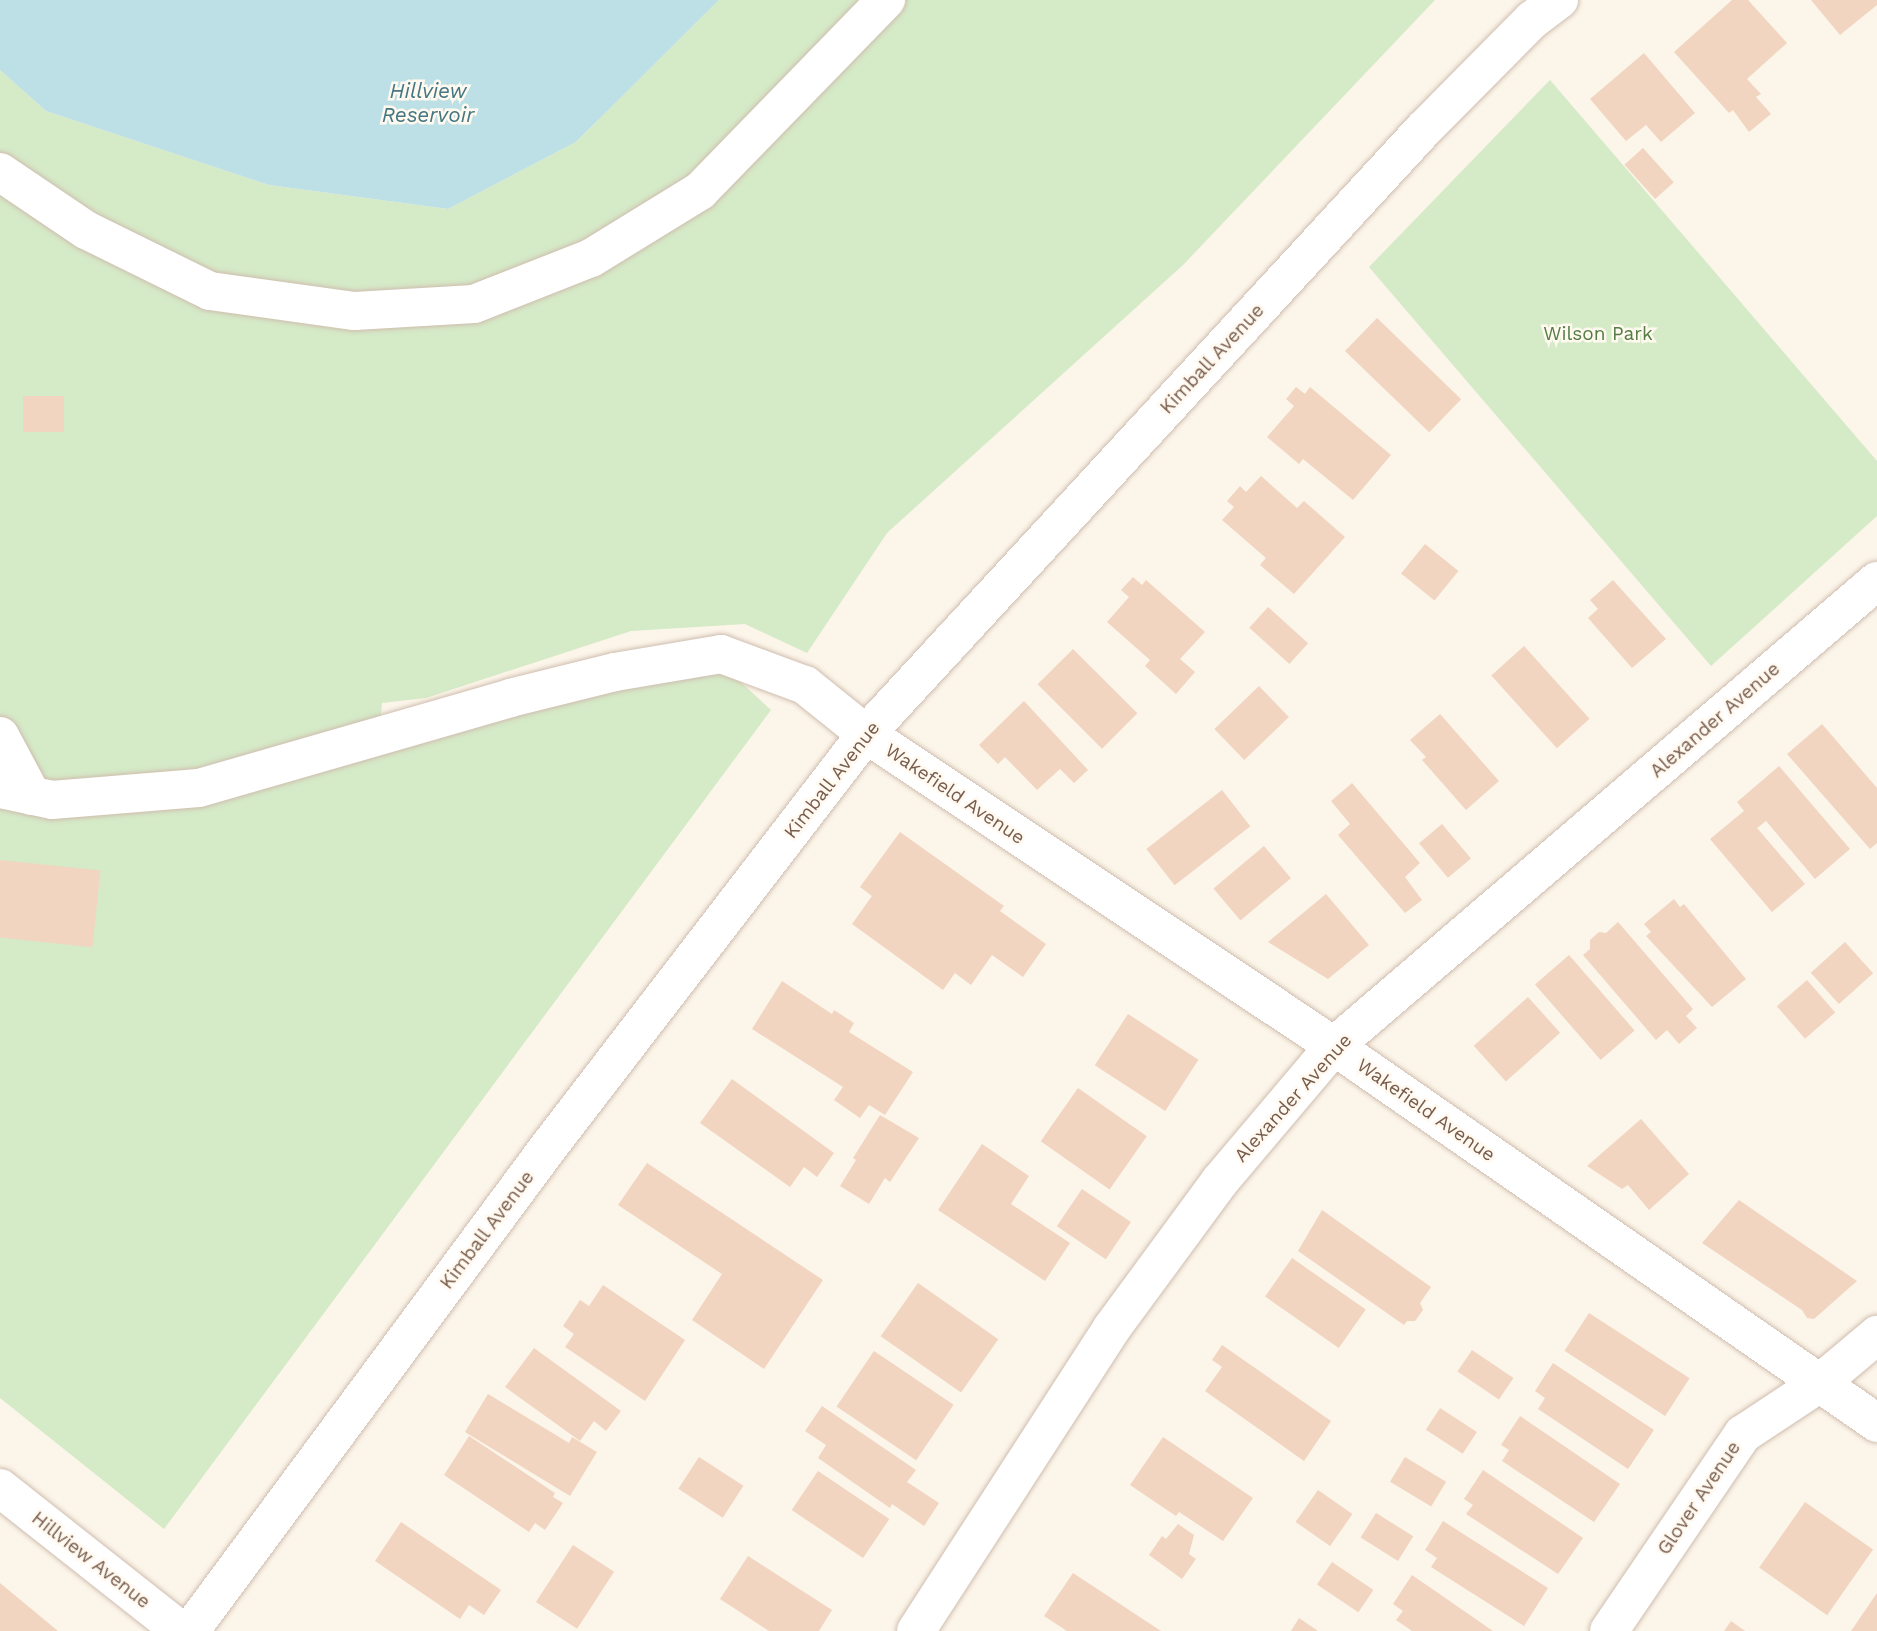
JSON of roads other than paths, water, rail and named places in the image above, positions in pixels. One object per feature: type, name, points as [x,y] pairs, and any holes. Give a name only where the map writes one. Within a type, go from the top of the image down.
[{"type":"street","points":[[0,172],[86,230],[210,291],[355,311],[474,304],[591,258],[700,191],[886,0]]},
{"type":"street","name":"Kimball Avenue","points":[[190,1631],[547,1149],[866,734],[1423,130],[1532,20],[1559,0]]},
{"type":"street","name":"Alexander Avenue","points":[[916,1631],[1112,1328],[1220,1181],[1334,1046],[1877,581]]},
{"type":"street","name":"Wakefield Avenue","points":[[16,792],[52,800],[199,788],[510,698],[615,672],[721,654],[806,685],[866,734],[1334,1046],[1877,1423]]},
{"type":"street","points":[[0,736],[16,792]]},
{"type":"street","name":"Glover Avenue","points":[[1609,1631],[1743,1434],[1820,1383],[1877,1335]]},
{"type":"street","name":"Hillview Avenue","points":[[0,1488],[181,1631]]},
{"type":"water","name":"Hillview Reservoir","points":[[0,0],[719,0],[576,142],[448,209],[269,185],[46,111],[0,70]]},
{"type":"park label","name":"Wilson Park","points":[[1598,334]]}]
